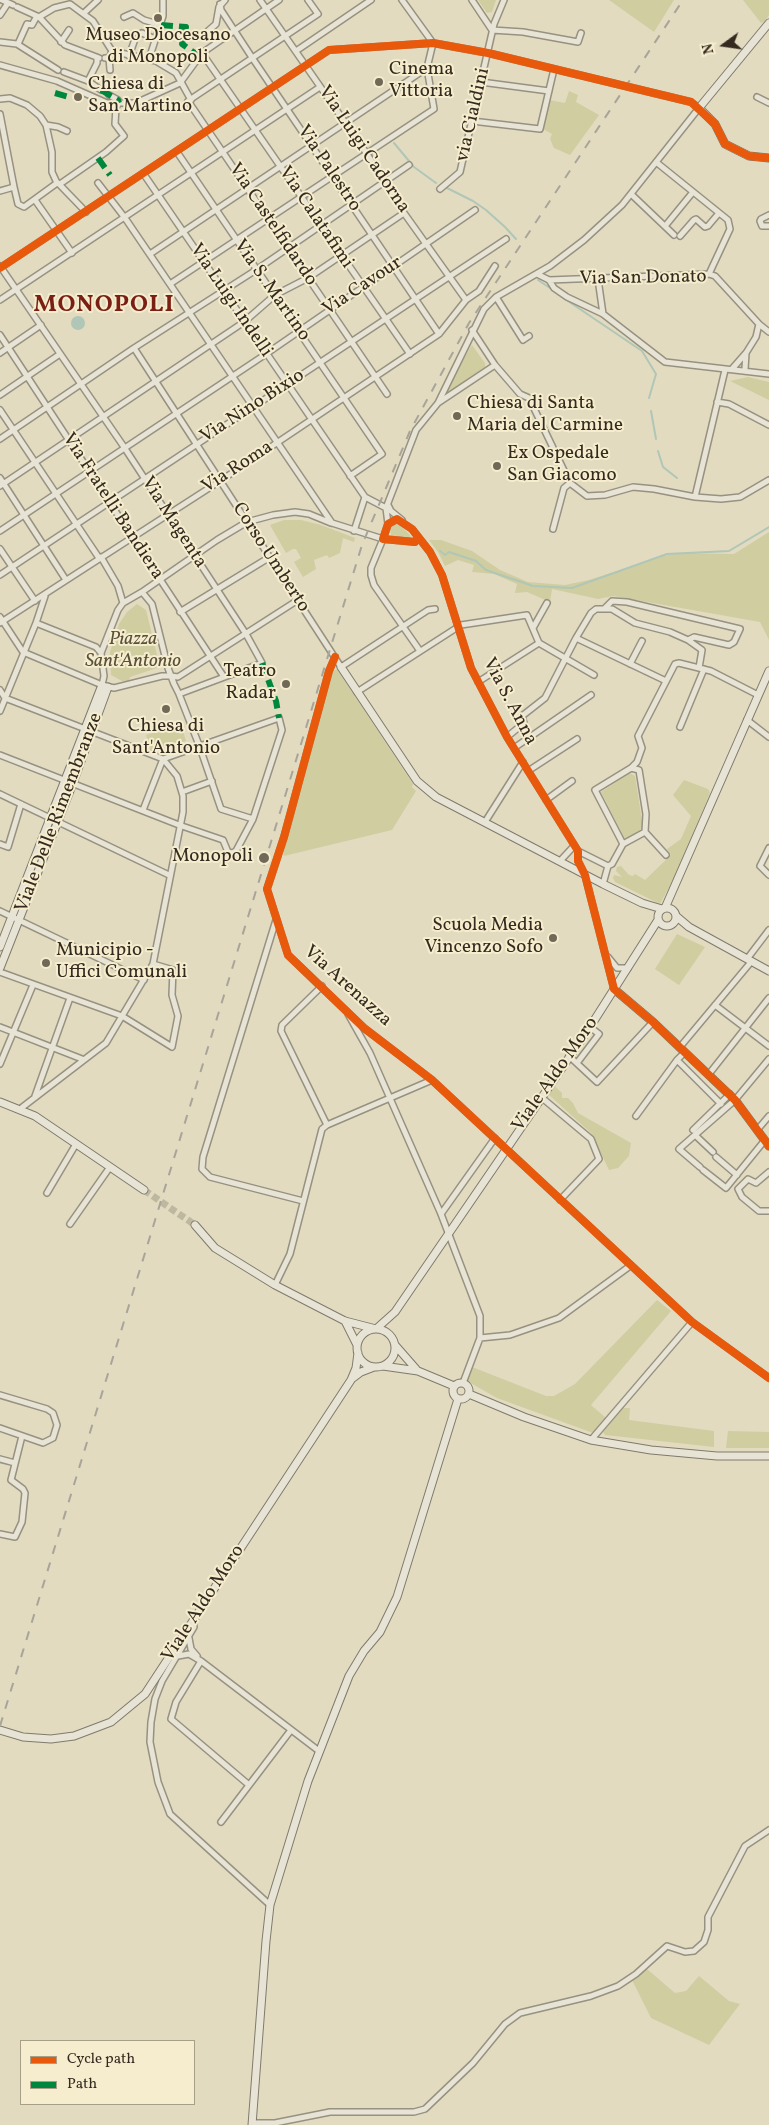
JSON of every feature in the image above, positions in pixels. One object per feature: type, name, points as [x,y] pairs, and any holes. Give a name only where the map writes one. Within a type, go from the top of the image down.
[{"type":"street","points":[[84,13],[98,0]]},
{"type":"street","points":[[149,59],[161,25],[163,0]]},
{"type":"street","points":[[216,42],[208,31],[216,24],[220,4],[225,0]]},
{"type":"street","name":"Via Luigi Cadorna","points":[[260,0],[367,154],[404,213],[466,300]]},
{"type":"street","points":[[0,65],[57,81],[118,105],[136,103],[180,83],[202,53],[279,0]]},
{"type":"street","points":[[190,100],[318,14],[308,0]]},
{"type":"street","points":[[296,51],[371,0]]},
{"type":"street","points":[[170,284],[434,109],[427,68],[433,44],[402,0]]},
{"type":"street","points":[[472,0],[492,30],[523,32],[578,42],[581,33]]},
{"type":"street","name":"via Cialdini","points":[[440,189],[460,172],[492,30],[504,1]]},
{"type":"street","points":[[0,16],[10,4],[38,17],[61,42],[98,58],[98,63],[88,81]]},
{"type":"street","points":[[18,44],[26,24],[32,24],[38,17],[54,8],[68,4],[84,13],[93,22],[112,50],[107,58],[110,70]]},
{"type":"street","name":"Via Palestro","points":[[220,4],[253,59],[439,334]]},
{"type":"street","points":[[124,17],[133,13],[144,20],[161,25]]},
{"type":"street","points":[[420,651],[374,585],[371,575],[371,568],[388,524],[386,505],[416,430],[438,403],[484,308],[496,297],[550,266],[584,240],[622,205],[769,23]]},
{"type":"street","points":[[61,42],[69,30]]},
{"type":"street","points":[[142,33],[155,39]]},
{"type":"street","points":[[129,56],[135,39]]},
{"type":"street","points":[[0,42],[18,44],[61,71],[88,81],[101,90]]},
{"type":"street","points":[[0,267],[330,50],[433,44],[488,53],[691,102],[715,124],[725,144],[749,156],[769,158]]},
{"type":"street","name":"Via Castelfidardo","points":[[112,50],[129,56],[149,59],[176,73],[208,131],[387,394]]},
{"type":"street","name":"Via Calatafimi","points":[[202,53],[410,354]]},
{"type":"street","points":[[150,254],[427,68]]},
{"type":"street","points":[[472,121],[540,129],[554,69]]},
{"type":"street","points":[[481,82],[549,91]]},
{"type":"street","points":[[0,300],[320,87]]},
{"type":"street","points":[[0,114],[14,187],[18,204],[21,206],[35,200],[106,152],[124,136],[115,124],[118,100],[109,95]]},
{"type":"street","points":[[0,99],[10,98],[27,105],[37,112],[46,125],[52,152],[52,172],[58,183],[86,212]]},
{"type":"street","points":[[758,98],[769,103]]},
{"type":"street","points":[[46,125],[67,131]]},
{"type":"street","name":"Via S. Martino","points":[[177,152],[382,454],[350,476]]},
{"type":"street","points":[[656,162],[728,220],[730,229],[709,274]]},
{"type":"street","points":[[0,439],[134,348],[256,270],[409,165]]},
{"type":"street","name":"Via Luigi Indelli","points":[[143,173],[311,420],[366,497]]},
{"type":"street","points":[[98,183],[110,196],[150,254],[188,313],[332,523]]},
{"type":"street","points":[[0,192],[14,187]]},
{"type":"street","points":[[666,225],[693,192]]},
{"type":"street","points":[[631,194],[677,235],[696,219],[704,227],[708,226],[719,213]]},
{"type":"street","points":[[35,200],[72,253]]},
{"type":"street","name":"Via Cavour","points":[[0,532],[124,447],[266,354],[475,210]]},
{"type":"street","points":[[2,485],[154,380],[244,322],[275,295],[308,278],[404,213]]},
{"type":"street","points":[[769,215],[761,219],[760,222],[762,226],[769,226]]},
{"type":"street","name":"Via Nino Bixio","points":[[0,575],[450,278],[506,239]]},
{"type":"street","name":"Via Roma","points":[[1,621],[45,596],[66,580],[220,481],[439,334],[466,300],[479,291],[495,266]]},
{"type":"street","name":"Via Magenta","points":[[0,267],[17,289],[124,447],[246,634],[262,663],[224,677]]},
{"type":"street","name":"Via San Donato","points":[[537,274],[550,280],[709,274],[715,276],[759,324],[769,332]]},
{"type":"street","points":[[598,279],[603,314]]},
{"type":"street","name":"Via San Donato","points":[[550,280],[554,288],[567,297],[603,314],[664,362],[725,370],[745,369],[769,374]]},
{"type":"street","points":[[496,297],[523,340],[529,336]]},
{"type":"street","points":[[732,369],[756,338],[759,324]]},
{"type":"street","points":[[0,353],[41,326]]},
{"type":"street","points":[[472,330],[495,365],[520,394],[529,398],[570,483],[587,496],[605,495],[633,487],[654,489],[695,498],[722,499],[740,497],[769,480]]},
{"type":"street","name":"Via Fratelli Bandiera","points":[[0,336],[224,677]]},
{"type":"street","name":"Corso Umberto","points":[[134,348],[342,667]]},
{"type":"street","points":[[745,369],[746,353]]},
{"type":"street","points":[[0,395],[60,354]]},
{"type":"street","points":[[438,403],[495,365]]},
{"type":"street","points":[[695,498],[725,370]]},
{"type":"street","points":[[717,402],[729,404],[769,425]]},
{"type":"street","name":"Via Fratelli Bandiera","points":[[0,410],[118,586],[123,602]]},
{"type":"street","points":[[0,478],[2,485],[66,580]]},
{"type":"street","points":[[554,529],[564,488],[570,483]]},
{"type":"street","points":[[354,531],[366,497],[386,505]]},
{"type":"street","name":"Via S. Anna","points":[[386,505],[418,537],[430,552],[442,575],[456,628],[478,682],[514,748],[578,851],[578,861],[585,875],[605,947]]},
{"type":"street","points":[[105,686],[101,653],[123,602],[142,592],[247,522],[273,515],[295,512],[309,514],[354,531],[383,539],[414,542],[418,537]]},
{"type":"street","points":[[388,524],[398,519],[405,523]]},
{"type":"street","points":[[0,549],[35,601]]},
{"type":"street","points":[[180,612],[270,557]]},
{"type":"street","points":[[142,592],[152,604],[171,676],[222,809],[253,819]]},
{"type":"street","points":[[0,712],[45,596]]},
{"type":"street","points":[[1,621],[24,652],[114,688],[171,676],[178,677],[298,600]]},
{"type":"street","points":[[507,736],[524,723],[522,716],[545,698],[591,613],[605,608],[612,601],[627,602],[740,629],[734,642],[729,645],[694,637],[688,640]]},
{"type":"street","points":[[533,628],[547,603]]},
{"type":"street","points":[[605,608],[612,609],[635,623],[670,632],[688,640],[702,650],[702,669],[680,727]]},
{"type":"street","points":[[435,610],[428,610],[342,667],[417,781],[436,797],[585,875],[642,903],[671,909],[694,930],[769,971]]},
{"type":"street","points":[[357,692],[456,628],[520,614],[527,614],[539,643],[594,675]]},
{"type":"street","points":[[36,623],[96,647],[101,653]]},
{"type":"street","points":[[576,638],[666,681]]},
{"type":"street","points":[[630,664],[642,641]]},
{"type":"street","points":[[478,682],[539,643]]},
{"type":"street","name":"Via Arenazza","points":[[335,657],[329,671],[267,889],[288,955],[364,1028],[432,1080],[692,1322],[769,1378]]},
{"type":"street","points":[[623,844],[595,790],[638,762],[642,748],[638,736],[675,664],[679,663],[702,669],[758,695]]},
{"type":"street","points":[[658,919],[674,892],[769,671]]},
{"type":"street","points":[[179,694],[224,677]]},
{"type":"street","name":"Viale Delle Rimembranze","points":[[0,968],[73,783],[88,731],[105,686]]},
{"type":"street","points":[[0,690],[5,698],[163,759],[177,776],[182,792],[183,812],[153,964],[106,1043],[82,1059],[20,1108]]},
{"type":"street","points":[[514,748],[591,696]]},
{"type":"street","points":[[0,755],[179,825],[223,840],[228,852],[232,853],[239,847],[244,831],[253,819],[282,730],[279,718],[163,759],[143,810]]},
{"type":"street","points":[[748,720],[769,737]]},
{"type":"street","name":"Viale Delle Rimembranze","points":[[0,947],[64,780],[88,731]]},
{"type":"street","points":[[528,771],[577,739]]},
{"type":"street","points":[[485,822],[523,762]]},
{"type":"street","points":[[631,768],[639,770],[646,814],[645,832],[666,855]]},
{"type":"street","points":[[182,792],[212,781]]},
{"type":"street","points":[[546,800],[572,781]]},
{"type":"street","points":[[0,794],[170,875]]},
{"type":"street","points":[[0,844],[8,847],[21,804]]},
{"type":"street","points":[[603,884],[608,866],[612,864],[623,844],[645,832]]},
{"type":"street","points":[[560,861],[574,846]]},
{"type":"street","points":[[769,848],[760,866],[769,874]]},
{"type":"street","points":[[578,851],[608,866]]},
{"type":"street","points":[[669,926],[675,922],[674,892]]},
{"type":"street","points":[[642,903],[662,925],[694,930]]},
{"type":"street","points":[[0,911],[144,980]]},
{"type":"street","points":[[276,919],[203,1157],[202,1169],[210,1177],[303,1202]]},
{"type":"street","name":"Viale Aldo Moro","points":[[376,1329],[395,1312],[505,1148],[590,1027],[650,936],[658,919]]},
{"type":"street","name":"Viale Aldo Moro","points":[[650,936],[669,926]]},
{"type":"street","points":[[636,1116],[715,1005],[749,961],[769,930]]},
{"type":"street","points":[[605,947],[614,966],[622,969],[628,968]]},
{"type":"street","points":[[605,947],[614,989],[683,1049],[732,1097],[767,1143],[726,1188],[679,1149],[721,1104],[732,1097]]},
{"type":"street","points":[[0,972],[122,1016],[172,1047],[178,1016],[172,996],[173,970],[153,964]]},
{"type":"street","points":[[0,1064],[34,985]]},
{"type":"street","points":[[322,986],[282,1025],[280,1031],[327,1125]]},
{"type":"street","points":[[34,1097],[70,998]]},
{"type":"street","points":[[709,1074],[769,998]]},
{"type":"street","points":[[715,1005],[769,1046]]},
{"type":"street","points":[[344,1009],[370,1053],[390,1098],[441,1214],[480,1316],[480,1338],[463,1383]]},
{"type":"street","points":[[569,1056],[597,1082],[653,1022]]},
{"type":"street","points":[[0,1027],[82,1059]]},
{"type":"street","points":[[577,1063],[599,1034],[590,1027]]},
{"type":"street","points":[[694,1133],[769,1059]]},
{"type":"street","points":[[677,1060],[721,1104]]},
{"type":"street","points":[[275,1286],[290,1254],[322,1129],[327,1125],[432,1080]]},
{"type":"street","points":[[541,1096],[591,1139],[599,1159],[560,1200]]},
{"type":"street","points":[[0,1102],[20,1108],[144,1190]]},
{"type":"street","points":[[758,1129],[769,1116]]},
{"type":"street","points":[[694,1133],[737,1175]]},
{"type":"street","points":[[441,1214],[495,1138]]},
{"type":"street","points":[[47,1194],[76,1144]]},
{"type":"street","points":[[70,1224],[110,1167]]},
{"type":"street","points":[[769,1172],[756,1183],[748,1180],[738,1189],[742,1197],[759,1211],[769,1210]]},
{"type":"street","points":[[195,1224],[216,1248],[275,1286],[345,1321],[389,1334],[395,1345],[418,1371]]},
{"type":"street","points":[[480,1338],[510,1335],[559,1318],[630,1266]]},
{"type":"street","name":"Viale Aldo Moro","points":[[389,1334],[395,1312]]},
{"type":"street","points":[[345,1321],[351,1328],[358,1349],[368,1365],[418,1371],[454,1386],[463,1383]]},
{"type":"street","points":[[591,1440],[692,1322]]},
{"type":"street","points":[[358,1349],[364,1334],[376,1329]]},
{"type":"street","points":[[378,1366],[392,1358],[395,1345]]},
{"type":"street","name":"Viale Aldo Moro","points":[[0,1730],[23,1737],[51,1739],[74,1736],[111,1722],[145,1694],[350,1380],[356,1368],[358,1349]]},
{"type":"street","name":"Viale Aldo Moro","points":[[350,1380],[360,1372],[378,1366]]},
{"type":"street","points":[[463,1383],[468,1387],[469,1394]]},
{"type":"street","points":[[454,1386],[453,1394],[458,1399]]},
{"type":"street","points":[[469,1394],[524,1417],[591,1440],[661,1451],[717,1456],[769,1456]]},
{"type":"street","points":[[458,1399],[466,1398],[469,1394]]},
{"type":"street","points":[[0,1395],[46,1409],[53,1413],[57,1425],[53,1438],[49,1442],[39,1443],[0,1428]]},
{"type":"street","points":[[458,1399],[397,1597],[380,1632],[364,1651],[352,1670],[300,1805],[270,1905],[252,2124],[274,2123],[330,2112],[414,2112],[425,2109],[473,2063],[505,2024],[520,2013],[591,1996],[618,1986],[636,1974],[667,1946],[685,1952],[694,1951],[704,1942],[708,1930],[708,1917],[745,1846],[769,1830]]},
{"type":"street","points":[[0,1534],[15,1536],[20,1529],[25,1493],[20,1486],[10,1480],[22,1436]]},
{"type":"street","points":[[0,1459],[14,1463]]},
{"type":"street","points":[[193,1620],[194,1627],[162,1681],[151,1722],[150,1742],[158,1782],[170,1814],[270,1905]]},
{"type":"street","points":[[189,1636],[191,1649],[201,1661]]},
{"type":"street","points":[[177,1656],[184,1653],[189,1654],[201,1661],[319,1752]]},
{"type":"street","points":[[201,1661],[176,1702],[171,1719],[249,1785]]},
{"type":"street","points":[[221,1822],[291,1730]]},
{"type":"green space","points":[[478,0],[496,0],[492,12],[487,13]]},
{"type":"green space","points":[[609,0],[674,0],[654,32]]},
{"type":"green space","points":[[743,0],[769,0],[769,15],[764,22],[761,23]]},
{"type":"green space","points":[[569,91],[578,95],[576,102],[599,115],[570,155],[554,148],[550,139],[552,134],[543,129],[549,100],[565,103]]},
{"type":"green space","points":[[472,345],[485,363],[485,367],[449,392],[447,389],[449,383]]},
{"type":"green space","points":[[748,377],[769,382],[769,400],[730,381]]},
{"type":"green space","points":[[284,520],[301,520],[321,525],[355,538],[354,542],[343,538],[340,553],[329,558],[327,555],[314,560],[316,569],[303,577],[294,562],[301,558],[296,549],[286,553],[270,525]]},
{"type":"green space","points":[[397,522],[411,538],[392,539],[390,529]]},
{"type":"green space","points":[[769,532],[769,640],[760,622],[613,596],[598,599],[552,589],[550,602],[527,592],[515,593],[517,584],[494,574],[472,572],[474,565],[458,560],[445,566],[429,540],[441,540],[472,551],[500,570],[528,582],[565,585],[589,580],[663,556],[681,553],[734,554]]},
{"type":"green space","name":"Piazza Sant'Antonio","points":[[137,604],[146,610],[160,667],[130,677],[129,681],[122,681],[111,675],[110,652],[119,624],[127,612]]},
{"type":"green space","points":[[337,669],[416,791],[392,830],[284,856],[283,848],[302,786],[331,672]]},
{"type":"green space","points":[[181,724],[186,741],[151,751],[146,735]]},
{"type":"green space","points":[[630,773],[635,776],[643,827],[629,840],[625,839],[601,792]]},
{"type":"green space","points":[[684,780],[708,789],[710,793],[675,876],[660,904],[615,882],[613,878],[614,875],[622,877],[616,871],[617,867],[621,866],[629,875],[633,876],[635,874],[645,880],[671,855],[667,849],[681,839],[691,816],[673,795]]},
{"type":"green space","points":[[677,934],[705,947],[679,985],[655,969]]},
{"type":"green space","points":[[554,1085],[562,1093],[562,1098],[568,1098],[573,1103],[578,1113],[631,1143],[629,1156],[618,1168],[609,1170],[591,1133],[548,1094]]},
{"type":"green space","points":[[657,1300],[671,1311],[591,1405],[606,1418],[593,1433],[497,1398],[467,1381],[472,1367],[546,1396],[554,1396],[575,1384]]},
{"type":"green space","points":[[623,1408],[630,1408],[629,1420],[714,1431],[714,1447],[605,1435],[603,1432]]},
{"type":"green space","points":[[728,1431],[769,1432],[769,1448],[726,1448]]},
{"type":"green space","points":[[647,1969],[675,1993],[686,1991],[699,1976],[729,2001],[740,2004],[709,2045],[651,2018],[632,1980]]},
{"type":"shaded area","points":[[78,316],[83,318],[85,323],[83,328],[78,330],[73,328],[71,323],[73,318]]},
{"type":"waterway","points":[[394,143],[414,167],[436,183]]},
{"type":"waterway","points":[[447,188],[486,210],[516,239]]},
{"type":"waterway","points":[[538,280],[553,290]]},
{"type":"waterway","points":[[565,299],[642,351],[656,374],[649,398]]},
{"type":"waterway","points":[[651,411],[656,439]]},
{"type":"waterway","points":[[658,451],[663,467],[677,478]]},
{"type":"waterway","points":[[440,551],[445,555],[449,552],[476,561],[486,570],[533,586],[572,588],[667,554],[729,551],[769,527]]},
{"type":"tunnel","points":[[144,1190],[195,1225]]},
{"type":"railway","points":[[0,1726],[362,545],[410,431],[469,323],[683,0]]},
{"type":"marked path","points":[[161,25],[186,27],[182,44],[199,56]]},
{"type":"marked path","points":[[101,90],[118,100],[119,103]]},
{"type":"marked path","points":[[55,93],[69,97]]},
{"type":"marked path","points":[[98,158],[110,175]]},
{"type":"marked path","points":[[262,663],[276,701],[279,718]]},
{"type":"cycle path","points":[[0,268],[329,50],[433,43],[488,53],[691,102],[715,124],[725,144],[749,156],[769,158]]},
{"type":"cycle path","points":[[418,537],[415,542],[383,539],[388,524],[397,519],[412,529],[430,552],[442,575],[471,668],[507,737],[578,851],[578,861],[585,875],[614,989],[653,1022],[735,1100],[769,1146]]},
{"type":"cycle path","points":[[335,657],[329,671],[284,837],[267,889],[288,955],[364,1028],[432,1080],[692,1322],[769,1378]]},
{"type":"place","name":"Museo Diocesano di Monopoli","points":[[158,18]]},
{"type":"place","name":"Cinema Vittoria","points":[[379,82]]},
{"type":"place","name":"Chiesa di San Martino","points":[[78,97]]},
{"type":"place","name":"Chiesa di Santa Maria del Carmine","points":[[457,416]]},
{"type":"place","name":"Ex Ospedale San Giacomo","points":[[497,466]]},
{"type":"place","name":"Teatro Radar","points":[[286,684]]},
{"type":"place","name":"Chiesa di Sant'Antonio","points":[[166,709]]},
{"type":"place","name":"Monopoli","points":[[264,858]]},
{"type":"place","name":"Scuola Media Vincenzo Sofo","points":[[553,938]]},
{"type":"place","name":"Municipio - Uffici Comunali","points":[[46,963]]},
{"type":"district","name":"MONOPOLI","points":[[104,307]]}]
